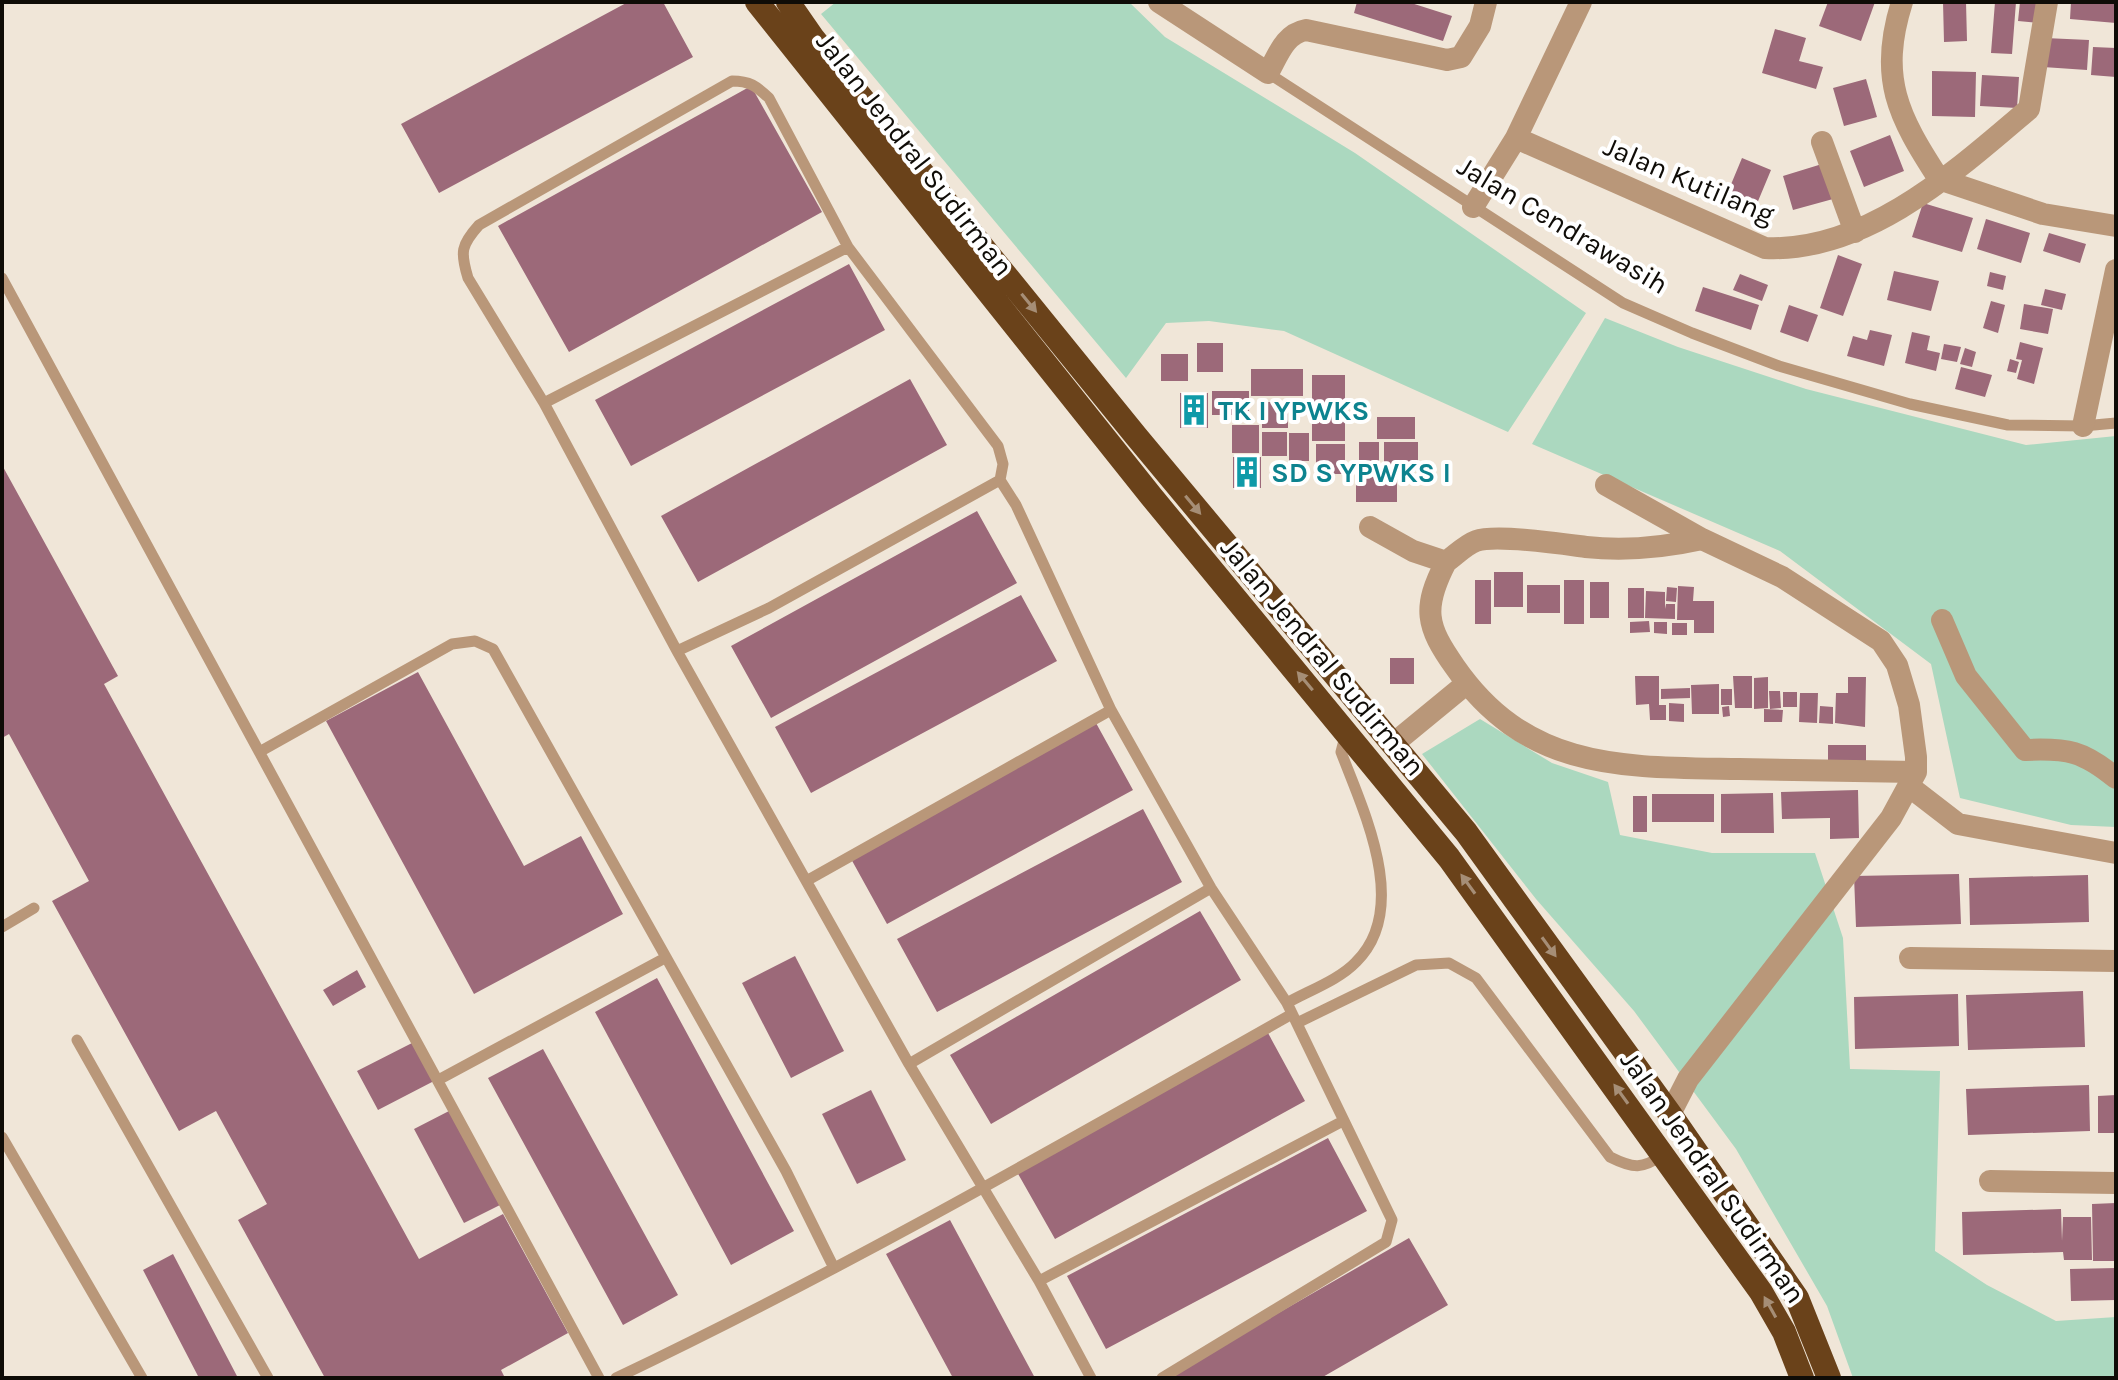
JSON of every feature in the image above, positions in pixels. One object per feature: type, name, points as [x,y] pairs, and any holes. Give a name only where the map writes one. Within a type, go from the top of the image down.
[{"type":"highway","name":"Jalan Jendral Sudirman","points":[[757,2],[1140,483],[1449,858],[1761,1292],[1784,1332],[1802,1378]]},
{"type":"highway","name":"Jalan Jendral Sudirman","points":[[788,2],[813,38],[1136,436],[1466,832],[1670,1114],[1797,1298],[1829,1378]]},
{"type":"street","name":"Jalan Cendrawasih","points":[[1159,2],[1268,73]]},
{"type":"street","points":[[1268,73],[1294,32],[1306,30],[1447,60],[1461,57],[1480,26],[1486,2]]},
{"type":"street","points":[[1473,207],[1516,138],[1581,2]]},
{"type":"street","points":[[1902,2],[1890,53],[1893,91],[1898,111],[1939,179],[2043,214],[2116,226]]},
{"type":"street","name":"Jalan Kutilang","points":[[1516,138],[1765,248],[1798,250],[1855,232],[1923,194],[2029,109],[2047,2]]},
{"type":"street","points":[[1822,142],[1855,232]]},
{"type":"street","points":[[2083,426],[2116,270]]},
{"type":"street","points":[[1606,485],[1702,539],[1782,577],[1881,641],[1897,665],[1909,705],[1913,779],[1891,818],[1688,1079],[1670,1114]]},
{"type":"street","points":[[1370,527],[1413,551],[1446,562]]},
{"type":"street","points":[[1702,539],[1622,548],[1478,540],[1446,562],[1433,587],[1428,614],[1436,640],[1466,684],[1522,734],[1585,760],[1634,767],[1913,779],[1958,824],[2116,853]]},
{"type":"street","points":[[1942,620],[1966,676],[2025,750],[2048,749],[2088,755],[2116,778]]},
{"type":"street","points":[[1393,744],[1466,684]]},
{"type":"street","points":[[1910,958],[2116,961]]},
{"type":"street","points":[[1990,1181],[2116,1183]]},
{"type":"lane","name":"Jalan Cendrawasih","points":[[1268,73],[1623,303],[1779,366],[1910,404],[2008,425],[2116,423]]},
{"type":"lane","points":[[1091,1378],[1039,1281],[909,1064],[677,651],[544,403],[468,278],[460,255],[462,244],[479,225],[732,81],[753,83],[769,98],[848,247],[998,446],[1003,464],[1000,480],[1016,505],[1111,710],[1211,888],[1292,1013],[1392,1220],[1386,1242],[1162,1378]]},
{"type":"lane","points":[[544,403],[848,247]]},
{"type":"lane","points":[[2,278],[440,1079],[599,1378]]},
{"type":"lane","points":[[677,651],[769,608],[1000,480]]},
{"type":"lane","points":[[261,751],[452,644],[475,641],[493,649],[786,1171],[834,1268]]},
{"type":"lane","points":[[808,880],[1111,710]]},
{"type":"lane","points":[[1292,1013],[1356,962],[1374,936],[1380,918],[1379,866],[1341,752],[1347,732]]},
{"type":"lane","points":[[909,1064],[1211,888]]},
{"type":"lane","points":[[2,927],[34,908]]},
{"type":"lane","points":[[440,1079],[665,958]]},
{"type":"lane","points":[[616,1378],[726,1325],[982,1189],[1292,1013],[1416,965],[1449,963],[1476,978],[1610,1157],[1629,1167],[1644,1168],[1664,1154]]},
{"type":"lane","points":[[77,1040],[268,1378]]},
{"type":"lane","points":[[1039,1281],[1343,1121]]},
{"type":"lane","points":[[2,1137],[142,1378]]},
{"type":"green space","points":[[836,2],[1129,2],[1165,37],[1355,153],[1586,313],[1508,432],[1284,331],[1209,321],[1166,323],[1126,378],[821,14]]},
{"type":"green space","points":[[1605,318],[1678,347],[1806,389],[2026,445],[2116,436],[2116,827],[2071,825],[1960,798],[1931,664],[1780,551],[1532,444]]},
{"type":"green space","points":[[1480,719],[1552,763],[1608,782],[1620,835],[1712,853],[1815,853],[1843,938],[1850,1069],[1940,1071],[1935,1251],[1987,1285],[2056,1321],[2116,1317],[2116,1378],[1853,1378],[1827,1306],[1736,1149],[1634,1011],[1536,899],[1422,754]]},
{"type":"building","points":[[628,2],[663,2],[693,57],[439,193],[401,124]]},
{"type":"building","points":[[1357,2],[1408,2],[1452,16],[1443,41],[1354,13]]},
{"type":"building","points":[[1828,2],[1875,2],[1861,41],[1819,26]]},
{"type":"building","points":[[1943,2],[1966,2],[1967,41],[1944,42]]},
{"type":"building","points":[[1995,2],[2016,2],[2012,54],[1991,53]]},
{"type":"building","points":[[2020,2],[2043,2],[2041,23],[2018,21]]},
{"type":"building","points":[[2071,2],[2116,2],[2116,23],[2070,19]]},
{"type":"building","points":[[1775,29],[1806,38],[1799,61],[1823,67],[1816,89],[1762,73]]},
{"type":"building","points":[[2045,38],[2089,40],[2087,70],[2043,67]]},
{"type":"building","points":[[2093,47],[2116,48],[2116,77],[2091,75]]},
{"type":"building","points":[[1932,71],[1976,72],[1975,117],[1932,116]]},
{"type":"building","points":[[1982,75],[2019,77],[2017,108],[1980,106]]},
{"type":"building","points":[[1866,79],[1877,117],[1844,126],[1833,88]]},
{"type":"building","points":[[751,86],[822,212],[569,352],[498,226]]},
{"type":"building","points":[[1890,135],[1904,171],[1864,187],[1850,151]]},
{"type":"building","points":[[1742,158],[1771,170],[1756,206],[1727,194]]},
{"type":"building","points":[[1822,164],[1833,199],[1793,210],[1783,176]]},
{"type":"building","points":[[1923,203],[1973,218],[1962,252],[1912,237]]},
{"type":"building","points":[[1986,219],[2030,233],[2021,263],[1977,249]]},
{"type":"building","points":[[2049,233],[2086,244],[2080,263],[2043,251]]},
{"type":"building","points":[[1838,255],[1862,264],[1843,316],[1820,308]]},
{"type":"building","points":[[849,264],[885,330],[631,466],[595,400]]},
{"type":"building","points":[[1894,271],[1939,281],[1931,311],[1887,300]]},
{"type":"building","points":[[1990,272],[2006,276],[2003,290],[1987,286]]},
{"type":"building","points":[[1740,274],[1768,285],[1762,301],[1733,290]]},
{"type":"building","points":[[1703,287],[1759,305],[1751,330],[1695,311]]},
{"type":"building","points":[[2045,289],[2066,294],[2062,310],[2041,305]]},
{"type":"building","points":[[1991,301],[2005,305],[1998,333],[1983,328]]},
{"type":"building","points":[[2024,304],[2053,309],[2048,334],[2020,329]]},
{"type":"building","points":[[1789,305],[1818,315],[1808,342],[1780,332]]},
{"type":"building","points":[[1870,330],[1892,335],[1884,366],[1847,356],[1853,336],[1867,340]]},
{"type":"building","points":[[1912,332],[1930,336],[1927,350],[1940,353],[1936,371],[1905,363]]},
{"type":"building","points":[[2020,342],[2043,348],[2034,384],[2017,379],[2022,360],[2016,359]]},
{"type":"building","points":[[1197,343],[1223,343],[1223,372],[1197,372]]},
{"type":"building","points":[[1944,344],[1961,347],[1957,362],[1941,359]]},
{"type":"building","points":[[1965,348],[1976,352],[1972,367],[1960,364]]},
{"type":"building","points":[[1161,354],[1188,354],[1188,381],[1161,381]]},
{"type":"building","points":[[2010,359],[2019,362],[2016,373],[2007,371]]},
{"type":"building","points":[[1961,367],[1992,375],[1985,397],[1955,389]]},
{"type":"building","points":[[1251,369],[1303,369],[1303,396],[1251,396]]},
{"type":"building","points":[[1312,375],[1345,375],[1345,441],[1312,441]]},
{"type":"building","points":[[910,379],[947,445],[698,582],[661,516]]},
{"type":"building","name":"TK I YPWKS","points":[[1212,391],[1249,391],[1249,415],[1212,415]]},
{"type":"building","name":"TK I YPWKS","points":[[1180,393],[1208,393],[1208,428],[1180,428]]},
{"type":"building","points":[[1262,402],[1288,402],[1288,428],[1262,428]]},
{"type":"building","points":[[1377,417],[1415,417],[1415,439],[1377,439]]},
{"type":"building","name":"SD S YPWKS I","points":[[1232,425],[1259,425],[1259,453],[1232,453]]},
{"type":"building","points":[[1262,432],[1287,432],[1287,456],[1262,456]]},
{"type":"building","points":[[1289,433],[1309,433],[1309,461],[1289,461]]},
{"type":"building","points":[[1359,442],[1379,442],[1379,467],[1359,467]]},
{"type":"building","points":[[1384,442],[1418,442],[1418,471],[1384,471]]},
{"type":"building","points":[[1316,444],[1345,444],[1345,474],[1316,474]]},
{"type":"building","name":"SD S YPWKS I","points":[[1233,457],[1261,457],[1261,488],[1233,488]]},
{"type":"building","points":[[2,465],[118,676],[104,684],[419,1259],[503,1214],[568,1333],[501,1370],[505,1378],[325,1378],[238,1220],[267,1204],[216,1111],[179,1131],[52,901],[89,881],[9,734],[2,738]]},
{"type":"building","points":[[1356,472],[1397,472],[1397,502],[1356,502]]},
{"type":"building","points":[[977,511],[1017,583],[771,718],[731,646]]},
{"type":"building","points":[[1494,572],[1523,572],[1523,607],[1494,607]]},
{"type":"building","points":[[1475,580],[1491,580],[1491,624],[1475,624]]},
{"type":"building","points":[[1564,580],[1584,580],[1584,624],[1564,624]]},
{"type":"building","points":[[1590,582],[1609,582],[1609,618],[1590,618]]},
{"type":"building","points":[[1527,585],[1560,585],[1560,613],[1527,613]]},
{"type":"building","points":[[1678,586],[1694,587],[1693,601],[1714,601],[1714,633],[1694,633],[1694,620],[1677,620]]},
{"type":"building","points":[[1667,587],[1677,588],[1676,602],[1666,601]]},
{"type":"building","points":[[1628,588],[1644,588],[1644,618],[1628,618]]},
{"type":"building","points":[[1646,591],[1665,592],[1665,609],[1666,604],[1675,604],[1675,619],[1645,618]]},
{"type":"building","points":[[1021,595],[1057,661],[811,793],[775,727]]},
{"type":"building","points":[[1649,621],[1650,632],[1630,633],[1630,622]]},
{"type":"building","points":[[1654,622],[1667,622],[1667,634],[1654,633]]},
{"type":"building","points":[[1672,623],[1687,623],[1687,635],[1672,635]]},
{"type":"building","points":[[1390,658],[1414,658],[1414,684],[1390,684]]},
{"type":"building","points":[[418,672],[524,866],[581,836],[623,914],[474,994],[326,721]]},
{"type":"building","points":[[1635,676],[1659,676],[1659,705],[1666,705],[1666,720],[1650,720],[1649,704],[1636,705]]},
{"type":"building","points":[[1733,676],[1752,676],[1752,708],[1735,708]]},
{"type":"building","points":[[1768,677],[1768,708],[1754,709],[1754,678]]},
{"type":"building","points":[[1848,677],[1866,677],[1865,727],[1835,723],[1836,693],[1848,693]]},
{"type":"building","points":[[1719,684],[1719,714],[1692,714],[1691,685]]},
{"type":"building","points":[[1690,688],[1690,698],[1661,699],[1661,689]]},
{"type":"building","points":[[1721,689],[1732,689],[1732,705],[1721,705]]},
{"type":"building","points":[[1769,691],[1780,691],[1781,708],[1770,709]]},
{"type":"building","points":[[1783,692],[1797,692],[1797,707],[1783,707]]},
{"type":"building","points":[[1800,693],[1818,693],[1817,723],[1799,722]]},
{"type":"building","points":[[1669,703],[1684,704],[1684,722],[1669,721]]},
{"type":"building","points":[[1729,706],[1730,716],[1723,717],[1722,707]]},
{"type":"building","points":[[1820,706],[1833,707],[1833,724],[1819,723]]},
{"type":"building","points":[[1764,709],[1783,710],[1782,722],[1764,722]]},
{"type":"building","points":[[1096,723],[1133,790],[887,924],[850,857]]},
{"type":"building","points":[[1828,745],[1866,745],[1866,765],[1828,765]]},
{"type":"building","points":[[1858,790],[1859,838],[1830,839],[1830,818],[1782,819],[1781,792]]},
{"type":"building","points":[[1773,793],[1774,833],[1721,833],[1721,794]]},
{"type":"building","points":[[1652,794],[1714,794],[1714,822],[1652,822]]},
{"type":"building","points":[[1633,796],[1647,796],[1647,832],[1633,832]]},
{"type":"building","points":[[1143,809],[1182,882],[937,1012],[897,939]]},
{"type":"building","points":[[1959,874],[1961,924],[1856,927],[1854,876]]},
{"type":"building","points":[[2088,875],[2089,922],[1970,925],[1969,878]]},
{"type":"building","points":[[1200,911],[1241,980],[991,1124],[950,1055]]},
{"type":"building","points":[[795,956],[844,1051],[791,1078],[742,983]]},
{"type":"building","points":[[357,970],[366,987],[333,1006],[323,990]]},
{"type":"building","points":[[657,978],[794,1231],[731,1265],[595,1012]]},
{"type":"building","points":[[2083,991],[2085,1047],[1968,1050],[1966,995]]},
{"type":"building","points":[[1958,994],[1959,1046],[1855,1049],[1854,997]]},
{"type":"building","points":[[1268,1033],[1305,1101],[1055,1239],[1017,1172]]},
{"type":"building","points":[[414,1042],[434,1081],[378,1110],[357,1071]]},
{"type":"building","points":[[543,1049],[678,1295],[623,1325],[488,1078]]},
{"type":"building","points":[[2089,1085],[2090,1131],[1968,1135],[1966,1089]]},
{"type":"building","points":[[871,1090],[906,1160],[857,1184],[822,1114]]},
{"type":"building","points":[[2116,1095],[2116,1133],[2098,1133],[2098,1096]]},
{"type":"building","points":[[449,1111],[500,1205],[464,1223],[414,1129]]},
{"type":"building","points":[[1328,1138],[1367,1211],[1106,1349],[1067,1276]]},
{"type":"building","points":[[2116,1203],[2116,1261],[2093,1261],[2092,1204]]},
{"type":"building","points":[[2061,1209],[2062,1241],[2063,1217],[2091,1217],[2092,1260],[2064,1260],[2063,1252],[1963,1255],[1962,1212]]},
{"type":"building","points":[[950,1220],[1035,1378],[953,1378],[886,1254]]},
{"type":"building","points":[[1409,1238],[1448,1305],[1321,1378],[1165,1378]]},
{"type":"building","points":[[173,1254],[238,1378],[199,1378],[143,1270]]},
{"type":"building","points":[[2116,1268],[2116,1300],[2071,1301],[2070,1269]]},
{"type":"place","name":"TK I YPWKS","points":[[1194,410]]},
{"type":"place","name":"SD S YPWKS I","points":[[1247,472]]}]
